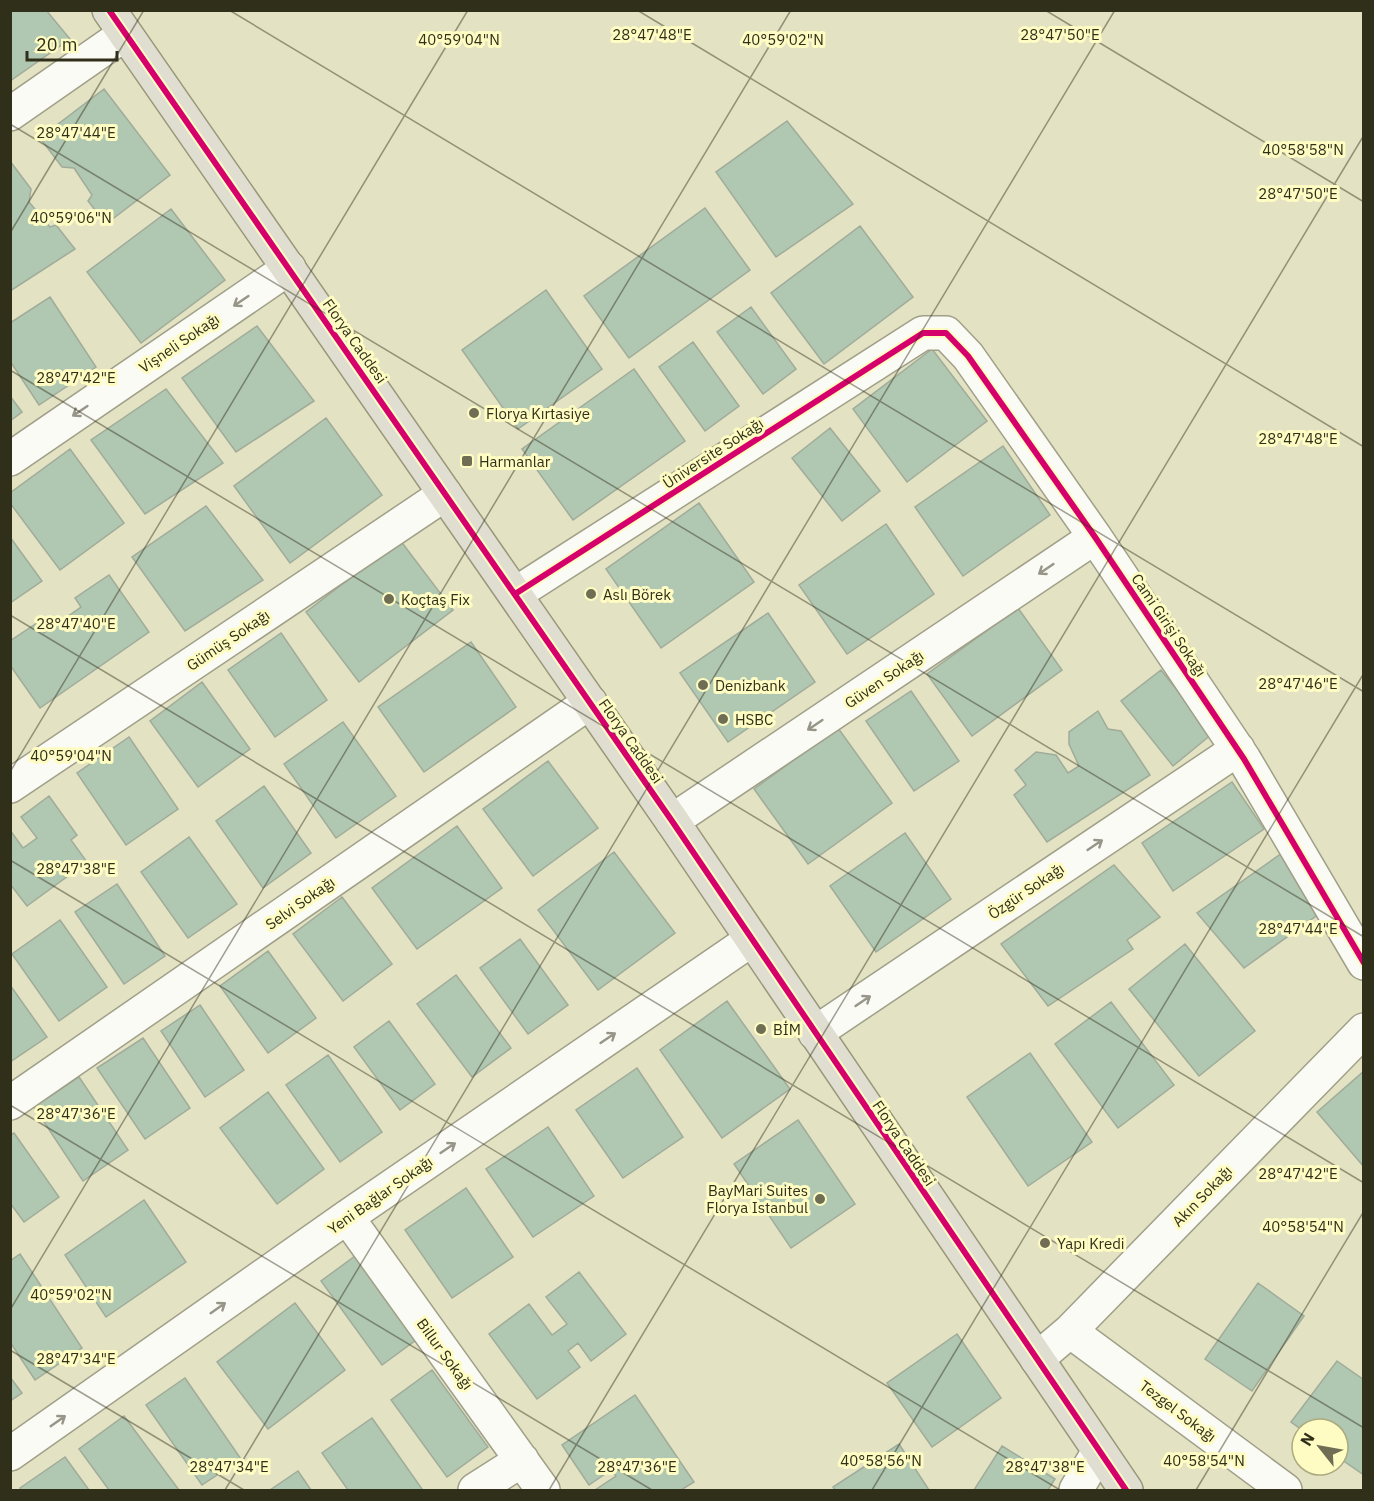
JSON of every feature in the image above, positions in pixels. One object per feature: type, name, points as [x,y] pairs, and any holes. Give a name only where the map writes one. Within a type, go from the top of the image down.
[{"type":"main road","name":"Florya Caddesi","points":[[117,22],[672,821],[1126,1491]]},
{"type":"street","points":[[10,114],[117,22]]},
{"type":"street","name":"Vişneli Sokağı","points":[[10,459],[289,268]]},
{"type":"street","name":"Cami Girişi Sokağı","points":[[923,333],[946,333],[968,356],[1095,537],[1238,749],[1364,963]]},
{"type":"street","name":"Üniversite Sokağı","points":[[515,594],[923,333]]},
{"type":"street","name":"Gümüş Sokağı","points":[[10,786],[445,494]]},
{"type":"street","name":"Güven Sokağı","points":[[672,821],[1095,537]]},
{"type":"street","name":"Selvi Sokağı","points":[[10,1103],[590,702]]},
{"type":"street","name":"Özgür Sokağı","points":[[815,1033],[1238,749]]},
{"type":"street","name":"Yeni Bağlar Sokağı","points":[[10,1454],[347,1217],[751,940]]},
{"type":"street","name":"Akın Sokağı","points":[[1037,1359],[1070,1331],[1364,1030]]},
{"type":"street","name":"Billur Sokağı","points":[[347,1217],[543,1491]]},
{"type":"street","name":"Tezgel Sokağı","points":[[1070,1331],[1285,1491]]},
{"type":"street","points":[[1076,1491],[1099,1451]]},
{"type":"street","points":[[475,1491],[522,1460]]},
{"type":"building","points":[[10,10],[46,10],[70,39],[10,81]]},
{"type":"building","points":[[104,89],[170,175],[106,224],[88,201],[92,195],[74,168],[62,167],[40,138]]},
{"type":"building","points":[[787,121],[853,204],[776,257],[716,172]]},
{"type":"building","points":[[10,161],[31,189],[29,202],[50,227],[56,225],[75,249],[10,291]]},
{"type":"building","points":[[705,208],[750,270],[629,358],[584,296]]},
{"type":"building","points":[[171,209],[225,280],[141,343],[87,272]]},
{"type":"building","points":[[860,226],[913,297],[824,364],[771,293]]},
{"type":"building","points":[[546,290],[602,369],[518,429],[462,350]]},
{"type":"building","points":[[50,297],[96,367],[39,405],[10,361],[10,323]]},
{"type":"building","points":[[751,307],[796,369],[763,394],[717,332]]},
{"type":"building","points":[[257,326],[314,401],[236,452],[182,378]]},
{"type":"building","points":[[693,342],[739,406],[705,431],[659,367]]},
{"type":"building","points":[[932,349],[987,421],[907,482],[853,409]]},
{"type":"building","points":[[634,369],[685,441],[573,520],[522,449]]},
{"type":"building","points":[[166,389],[223,463],[145,514],[91,440]]},
{"type":"building","points":[[10,396],[22,412],[10,421]]},
{"type":"building","points":[[326,418],[382,495],[290,563],[234,486]]},
{"type":"building","points":[[830,428],[880,491],[842,521],[792,458]]},
{"type":"building","points":[[1003,446],[1050,515],[963,576],[915,507]]},
{"type":"building","points":[[70,449],[124,523],[60,570],[10,503],[10,493]]},
{"type":"building","points":[[699,503],[754,582],[661,648],[606,569]]},
{"type":"building","points":[[206,506],[263,580],[185,631],[132,557]]},
{"type":"building","points":[[886,524],[934,594],[847,654],[799,585]]},
{"type":"building","points":[[10,537],[42,581],[10,603]]},
{"type":"building","points":[[400,540],[453,610],[359,682],[306,612]]},
{"type":"building","points":[[109,575],[149,632],[40,708],[10,665],[10,641],[37,623],[44,633],[81,607],[75,598]]},
{"type":"building","points":[[1018,608],[1062,670],[972,736],[927,674]]},
{"type":"building","points":[[768,613],[815,682],[728,742],[680,673]]},
{"type":"building","points":[[281,633],[327,700],[275,737],[228,670]]},
{"type":"building","points":[[471,642],[516,707],[424,772],[378,707]]},
{"type":"building","points":[[1161,670],[1212,734],[1173,766],[1121,701]]},
{"type":"building","points":[[202,682],[250,749],[198,787],[150,721]]},
{"type":"building","points":[[911,691],[959,761],[914,791],[866,721]]},
{"type":"building","points":[[1098,711],[1108,729],[1121,731],[1150,775],[1047,842],[1014,795],[1026,785],[1015,770],[1036,752],[1056,755],[1068,773],[1079,766],[1069,744],[1069,732]]},
{"type":"building","points":[[343,722],[396,796],[336,838],[284,764]]},
{"type":"building","points":[[838,728],[892,803],[808,864],[754,789]]},
{"type":"building","points":[[129,737],[178,809],[126,845],[77,773]]},
{"type":"building","points":[[548,761],[598,828],[533,876],[483,809]]},
{"type":"building","points":[[1232,782],[1264,829],[1173,891],[1142,843]]},
{"type":"building","points":[[264,786],[311,853],[263,888],[216,821]]},
{"type":"building","points":[[49,796],[77,835],[71,840],[87,862],[27,906],[10,884],[10,830],[23,848],[37,838],[21,817]]},
{"type":"building","points":[[457,826],[502,888],[417,949],[372,888]]},
{"type":"building","points":[[905,833],[951,899],[876,952],[830,886]]},
{"type":"building","points":[[189,837],[237,904],[188,938],[141,872]]},
{"type":"building","points":[[614,852],[675,933],[598,990],[538,910]]},
{"type":"building","points":[[1282,853],[1323,911],[1244,968],[1197,913]]},
{"type":"building","points":[[1114,865],[1160,917],[1127,940],[1133,949],[1048,1006],[1001,944]]},
{"type":"building","points":[[117,884],[165,956],[124,984],[75,912]]},
{"type":"building","points":[[342,897],[392,964],[343,1001],[293,934]]},
{"type":"building","points":[[60,920],[107,987],[59,1021],[12,954]]},
{"type":"building","points":[[520,939],[568,1005],[528,1034],[480,968]]},
{"type":"building","points":[[1185,944],[1255,1031],[1199,1076],[1129,989]]},
{"type":"building","points":[[268,951],[316,1018],[268,1053],[220,986]]},
{"type":"building","points":[[456,975],[511,1048],[472,1077],[417,1004]]},
{"type":"building","points":[[10,985],[47,1037],[10,1062]]},
{"type":"building","points":[[727,1001],[790,1089],[722,1138],[660,1050]]},
{"type":"building","points":[[1111,1002],[1174,1085],[1118,1128],[1055,1044]]},
{"type":"building","points":[[200,1005],[244,1070],[205,1097],[161,1031]]},
{"type":"building","points":[[389,1021],[435,1084],[400,1110],[354,1047]]},
{"type":"building","points":[[143,1038],[190,1108],[145,1139],[97,1068]]},
{"type":"building","points":[[1030,1053],[1092,1142],[1028,1186],[967,1097]]},
{"type":"building","points":[[328,1055],[382,1132],[340,1162],[286,1085]]},
{"type":"building","points":[[637,1068],[683,1137],[623,1178],[576,1110]]},
{"type":"building","points":[[1364,1071],[1364,1167],[1317,1112]]},
{"type":"building","points":[[79,1077],[128,1150],[83,1181],[34,1107]]},
{"type":"building","points":[[268,1092],[324,1169],[277,1204],[220,1128]]},
{"type":"building","points":[[798,1120],[855,1204],[791,1248],[734,1164]]},
{"type":"building","points":[[548,1127],[594,1196],[533,1237],[486,1169]]},
{"type":"building","points":[[14,1133],[59,1197],[24,1222],[10,1203],[10,1135]]},
{"type":"building","points":[[466,1188],[513,1257],[452,1298],[405,1230]]},
{"type":"building","points":[[144,1200],[186,1262],[106,1317],[65,1255]]},
{"type":"building","points":[[20,1254],[82,1348],[35,1380],[10,1342],[10,1261]]},
{"type":"building","points":[[355,1256],[416,1340],[382,1365],[321,1281]]},
{"type":"building","points":[[579,1272],[626,1334],[591,1361],[578,1343],[568,1351],[580,1367],[537,1399],[489,1334],[529,1304],[552,1335],[567,1324],[546,1297]]},
{"type":"building","points":[[1258,1283],[1304,1316],[1252,1391],[1205,1359]]},
{"type":"building","points":[[295,1303],[345,1370],[268,1429],[217,1362]]},
{"type":"building","points":[[957,1334],[1001,1398],[932,1447],[887,1383]]},
{"type":"building","points":[[1337,1361],[1364,1380],[1364,1475],[1350,1465],[1350,1417],[1295,1417]]},
{"type":"building","points":[[432,1370],[488,1447],[447,1477],[391,1400]]},
{"type":"building","points":[[10,1377],[22,1393],[10,1401]]},
{"type":"building","points":[[185,1378],[241,1459],[202,1485],[146,1405]]},
{"type":"building","points":[[635,1395],[694,1482],[681,1490],[595,1490],[616,1476],[611,1470],[589,1485],[562,1445]]},
{"type":"building","points":[[124,1416],[179,1490],[109,1490],[79,1449]]},
{"type":"building","points":[[372,1418],[422,1489],[348,1490],[322,1453]]},
{"type":"building","points":[[899,1444],[929,1490],[835,1490],[833,1487]]},
{"type":"building","points":[[1002,1446],[1055,1479],[1048,1490],[974,1490]]},
{"type":"building","points":[[65,1457],[89,1490],[22,1490],[20,1488]]},
{"type":"building","points":[[298,1471],[311,1490],[270,1490]]},
{"type":"cycle path","points":[[109,10],[672,821],[1126,1490]]},
{"type":"cycle path","points":[[515,594],[923,333],[946,333],[968,356],[1095,537],[1244,759],[1364,963]]},
{"type":"place","name":"Florya Kırtasiye","points":[[474,413]]},
{"type":"place","name":"Harmanlar","points":[[467,461]]},
{"type":"place","name":"Aslı Börek","points":[[591,594]]},
{"type":"place","name":"Koçtaş Fix","points":[[389,599]]},
{"type":"place","name":"Denizbank","points":[[703,685]]},
{"type":"place","name":"HSBC","points":[[723,719]]},
{"type":"place","name":"BİM","points":[[761,1029]]},
{"type":"place","name":"BayMari Suites Florya Istanbul","points":[[820,1199]]},
{"type":"place","name":"Yapı Kredi","points":[[1045,1243]]}]
